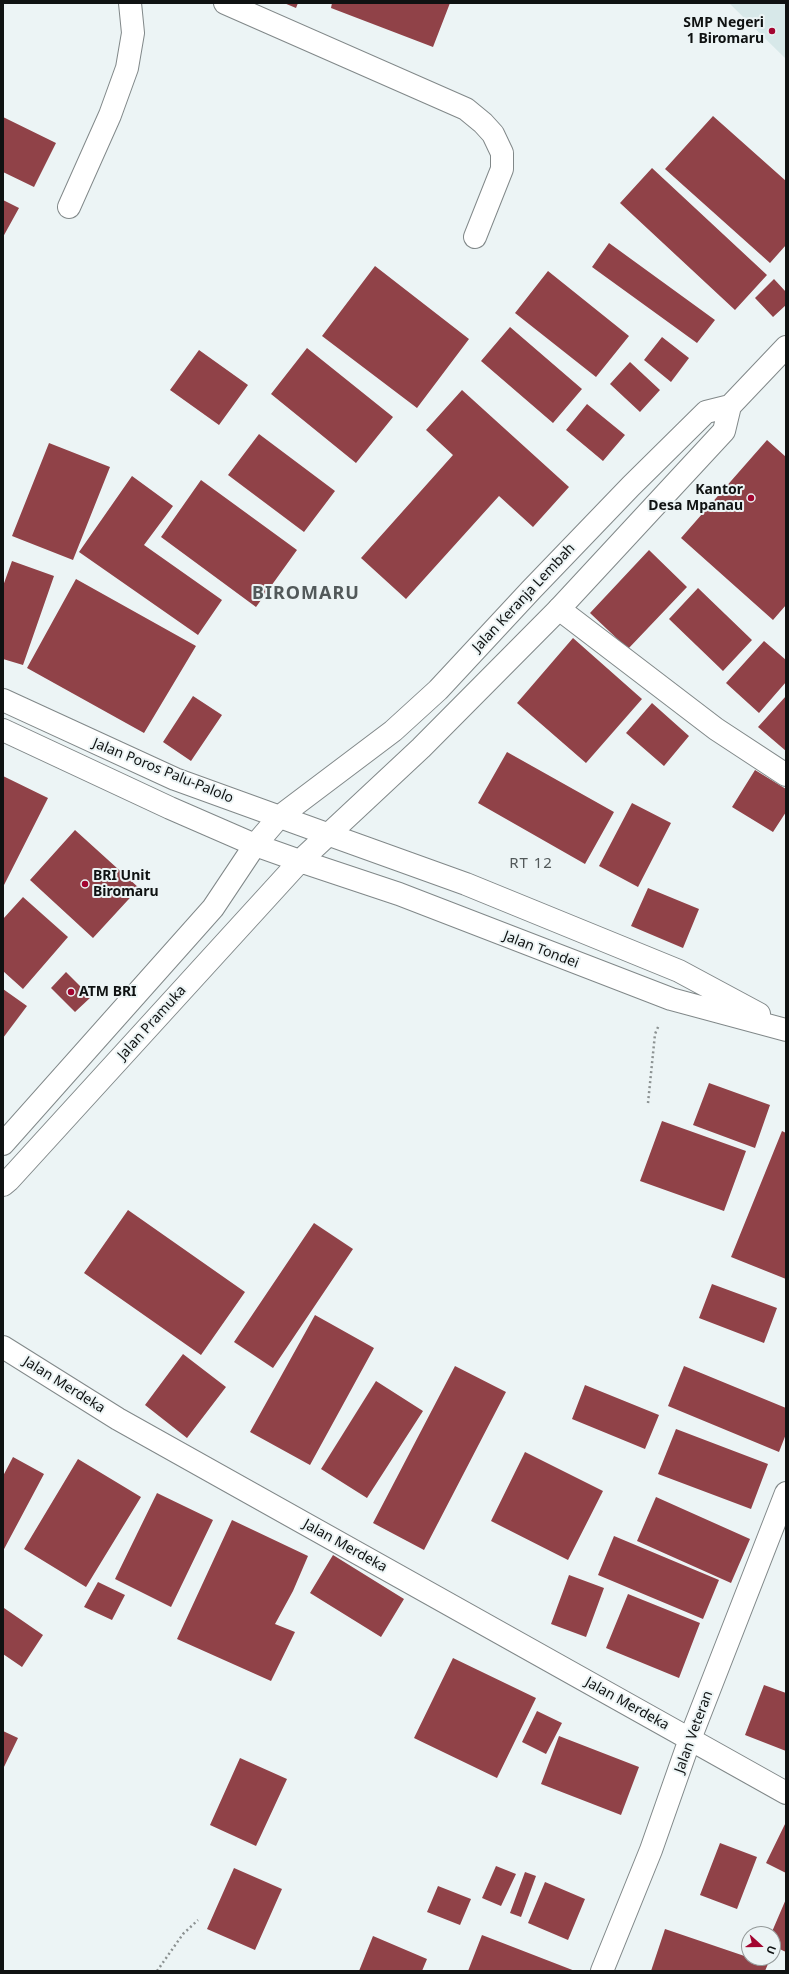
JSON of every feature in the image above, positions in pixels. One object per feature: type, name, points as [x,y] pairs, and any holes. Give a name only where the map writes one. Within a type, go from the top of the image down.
[{"type":"street","points":[[69,207],[110,115],[127,68],[133,33],[130,3]]},
{"type":"street","points":[[224,3],[466,109],[483,123],[493,134],[502,153],[502,169],[475,237]]},
{"type":"street","points":[[730,406],[786,347]]},
{"type":"street","name":"Jalan Pramuka","points":[[3,1184],[9,1180],[326,834],[422,748],[559,609],[724,431],[730,406]]},
{"type":"street","name":"Jalan Keranja Lembah","points":[[3,1144],[213,908],[256,845],[279,817],[393,731],[438,690],[553,567],[706,412],[730,406]]},
{"type":"street","points":[[559,609],[716,729],[786,775]]},
{"type":"street","name":"Jalan Poros Palu-Palolo","points":[[3,700],[175,779],[466,884],[679,971],[786,1029]]},
{"type":"street","name":"Jalan Poros Palu-Palolo","points":[[3,730],[170,808],[256,845],[300,861]]},
{"type":"street","name":"Jalan Tondei","points":[[300,861],[399,894],[671,999],[786,1029]]},
{"type":"street","name":"Jalan Merdeka","points":[[3,1347],[118,1419],[786,1792]]},
{"type":"street","name":"Jalan Veteran","points":[[602,1971],[651,1850],[690,1739],[786,1492]]},
{"type":"path","points":[[648,1103],[655,1034],[671,999]]},
{"type":"path","points":[[157,1971],[183,1934],[198,1920]]},
{"type":"shaded area","name":"SMP Negeri 1 Biromaru","points":[[729,3],[786,3],[786,59]]},
{"type":"building","points":[[284,3],[298,3],[296,8]]},
{"type":"building","points":[[332,3],[450,3],[433,47],[331,8]]},
{"type":"building","points":[[713,116],[786,181],[786,245],[770,263],[665,169]]},
{"type":"building","points":[[3,117],[56,143],[34,187],[3,172]]},
{"type":"building","points":[[652,168],[767,275],[735,310],[620,203]]},
{"type":"building","points":[[3,200],[19,208],[3,237]]},
{"type":"building","points":[[609,243],[715,320],[697,343],[592,267]]},
{"type":"building","points":[[375,266],[469,339],[417,408],[322,336]]},
{"type":"building","points":[[548,271],[629,336],[596,377],[515,313]]},
{"type":"building","points":[[774,279],[786,292],[786,305],[773,317],[755,298]]},
{"type":"building","points":[[510,327],[582,389],[553,423],[481,361]]},
{"type":"building","points":[[662,337],[689,358],[671,382],[644,360]]},
{"type":"building","points":[[307,348],[393,417],[356,463],[271,394]]},
{"type":"building","points":[[199,350],[248,385],[219,425],[170,390]]},
{"type":"building","points":[[630,362],[660,390],[640,412],[610,384]]},
{"type":"building","points":[[462,390],[569,487],[533,527],[499,496],[406,599],[361,558],[453,455],[426,430]]},
{"type":"building","points":[[587,404],[625,435],[603,461],[566,430]]},
{"type":"building","points":[[259,434],[335,491],[304,532],[228,475]]},
{"type":"building","name":"Kantor Desa Mpanau","points":[[767,440],[786,457],[786,605],[773,620],[681,538]]},
{"type":"building","points":[[49,443],[110,467],[73,560],[12,536]]},
{"type":"building","points":[[132,476],[173,506],[144,545],[222,600],[198,635],[79,552]]},
{"type":"building","points":[[201,480],[297,550],[256,607],[161,537]]},
{"type":"building","points":[[649,550],[687,587],[628,649],[590,613]]},
{"type":"building","points":[[12,561],[54,576],[23,665],[3,659],[3,586]]},
{"type":"building","points":[[76,579],[196,646],[144,733],[27,668]]},
{"type":"building","points":[[698,588],[752,640],[723,671],[669,619]]},
{"type":"building","points":[[573,638],[642,699],[586,763],[517,703]]},
{"type":"building","points":[[764,641],[786,660],[786,682],[759,713],[726,683]]},
{"type":"building","points":[[193,696],[222,715],[191,761],[163,742]]},
{"type":"building","points":[[786,696],[786,751],[758,727]]},
{"type":"building","points":[[652,703],[689,736],[664,766],[626,733]]},
{"type":"building","points":[[507,752],[614,812],[585,864],[478,803]]},
{"type":"building","points":[[755,770],[786,789],[786,812],[773,832],[732,807]]},
{"type":"building","points":[[3,776],[48,798],[3,887]]},
{"type":"building","points":[[632,803],[671,823],[638,887],[599,866]]},
{"type":"building","name":"BRI Unit Biromaru","points":[[75,830],[139,888],[93,938],[30,880]]},
{"type":"building","points":[[648,888],[699,909],[683,948],[631,926]]},
{"type":"building","points":[[23,897],[68,937],[23,989],[3,971],[3,919]]},
{"type":"building","name":"ATM BRI","points":[[66,972],[91,997],[75,1012],[51,988]]},
{"type":"building","points":[[3,989],[27,1006],[3,1038]]},
{"type":"building","points":[[709,1083],[770,1105],[755,1148],[693,1125]]},
{"type":"building","points":[[662,1121],[746,1151],[724,1211],[640,1181]]},
{"type":"building","points":[[782,1131],[786,1133],[786,1279],[731,1257]]},
{"type":"building","points":[[128,1210],[245,1292],[201,1355],[84,1273]]},
{"type":"building","points":[[314,1223],[353,1249],[273,1368],[234,1342]]},
{"type":"building","points":[[712,1284],[777,1308],[764,1343],[699,1318]]},
{"type":"building","points":[[315,1315],[374,1348],[310,1465],[250,1432]]},
{"type":"building","points":[[183,1354],[226,1387],[187,1438],[145,1405]]},
{"type":"building","points":[[455,1366],[506,1392],[424,1550],[373,1523]]},
{"type":"building","points":[[684,1366],[786,1408],[786,1434],[779,1452],[668,1406]]},
{"type":"building","points":[[376,1381],[423,1411],[367,1498],[321,1469]]},
{"type":"building","points":[[585,1385],[659,1415],[645,1449],[572,1419]]},
{"type":"building","points":[[676,1429],[768,1464],[751,1509],[658,1474]]},
{"type":"building","points":[[525,1452],[603,1491],[568,1560],[491,1521]]},
{"type":"building","points":[[13,1457],[44,1474],[3,1551],[3,1476]]},
{"type":"building","points":[[78,1459],[141,1497],[86,1587],[24,1549]]},
{"type":"building","points":[[157,1493],[213,1520],[171,1607],[115,1579]]},
{"type":"building","points":[[656,1497],[750,1539],[731,1583],[637,1541]]},
{"type":"building","points":[[232,1520],[308,1556],[293,1591],[275,1624],[295,1632],[271,1681],[177,1639]]},
{"type":"building","points":[[614,1536],[719,1580],[703,1619],[598,1575]]},
{"type":"building","points":[[333,1555],[404,1599],[381,1637],[310,1593]]},
{"type":"building","points":[[569,1575],[604,1588],[586,1637],[551,1624]]},
{"type":"building","points":[[98,1582],[125,1595],[112,1620],[84,1607]]},
{"type":"building","points":[[628,1594],[700,1623],[679,1678],[606,1648]]},
{"type":"building","points":[[4,1608],[43,1635],[22,1667],[3,1654]]},
{"type":"building","points":[[453,1658],[536,1698],[497,1778],[414,1738]]},
{"type":"building","points":[[764,1685],[786,1693],[786,1751],[745,1735]]},
{"type":"building","points":[[537,1711],[562,1723],[546,1754],[522,1742]]},
{"type":"building","points":[[3,1731],[18,1738],[3,1769]]},
{"type":"building","points":[[559,1736],[639,1767],[621,1815],[541,1784]]},
{"type":"building","points":[[240,1758],[287,1779],[256,1846],[210,1825]]},
{"type":"building","points":[[786,1822],[786,1873],[766,1863]]},
{"type":"building","points":[[720,1843],[757,1857],[737,1909],[700,1895]]},
{"type":"building","points":[[496,1866],[516,1874],[501,1906],[482,1898]]},
{"type":"building","points":[[234,1868],[282,1889],[255,1950],[207,1929]]},
{"type":"building","points":[[525,1872],[536,1876],[521,1917],[510,1913]]},
{"type":"building","points":[[545,1882],[585,1899],[568,1940],[528,1923]]},
{"type":"building","points":[[438,1886],[471,1899],[460,1925],[427,1912]]},
{"type":"building","points":[[786,1899],[786,1952],[781,1950],[781,1926],[774,1926]]},
{"type":"building","points":[[665,1929],[741,1955],[741,1966],[767,1966],[765,1971],[651,1971]]},
{"type":"building","points":[[482,1935],[575,1971],[468,1971]]},
{"type":"building","points":[[373,1936],[427,1959],[422,1971],[359,1971]]},
{"type":"place","name":"SMP Negeri 1 Biromaru","points":[[772,31]]},
{"type":"place","name":"Kantor Desa Mpanau","points":[[751,498]]},
{"type":"place","name":"BRI Unit Biromaru","points":[[85,884]]},
{"type":"place","name":"ATM BRI","points":[[71,992]]},
{"type":"district","name":"BIROMARU","points":[[306,594]]},
{"type":"district","name":"RT 12","points":[[531,864]]}]
